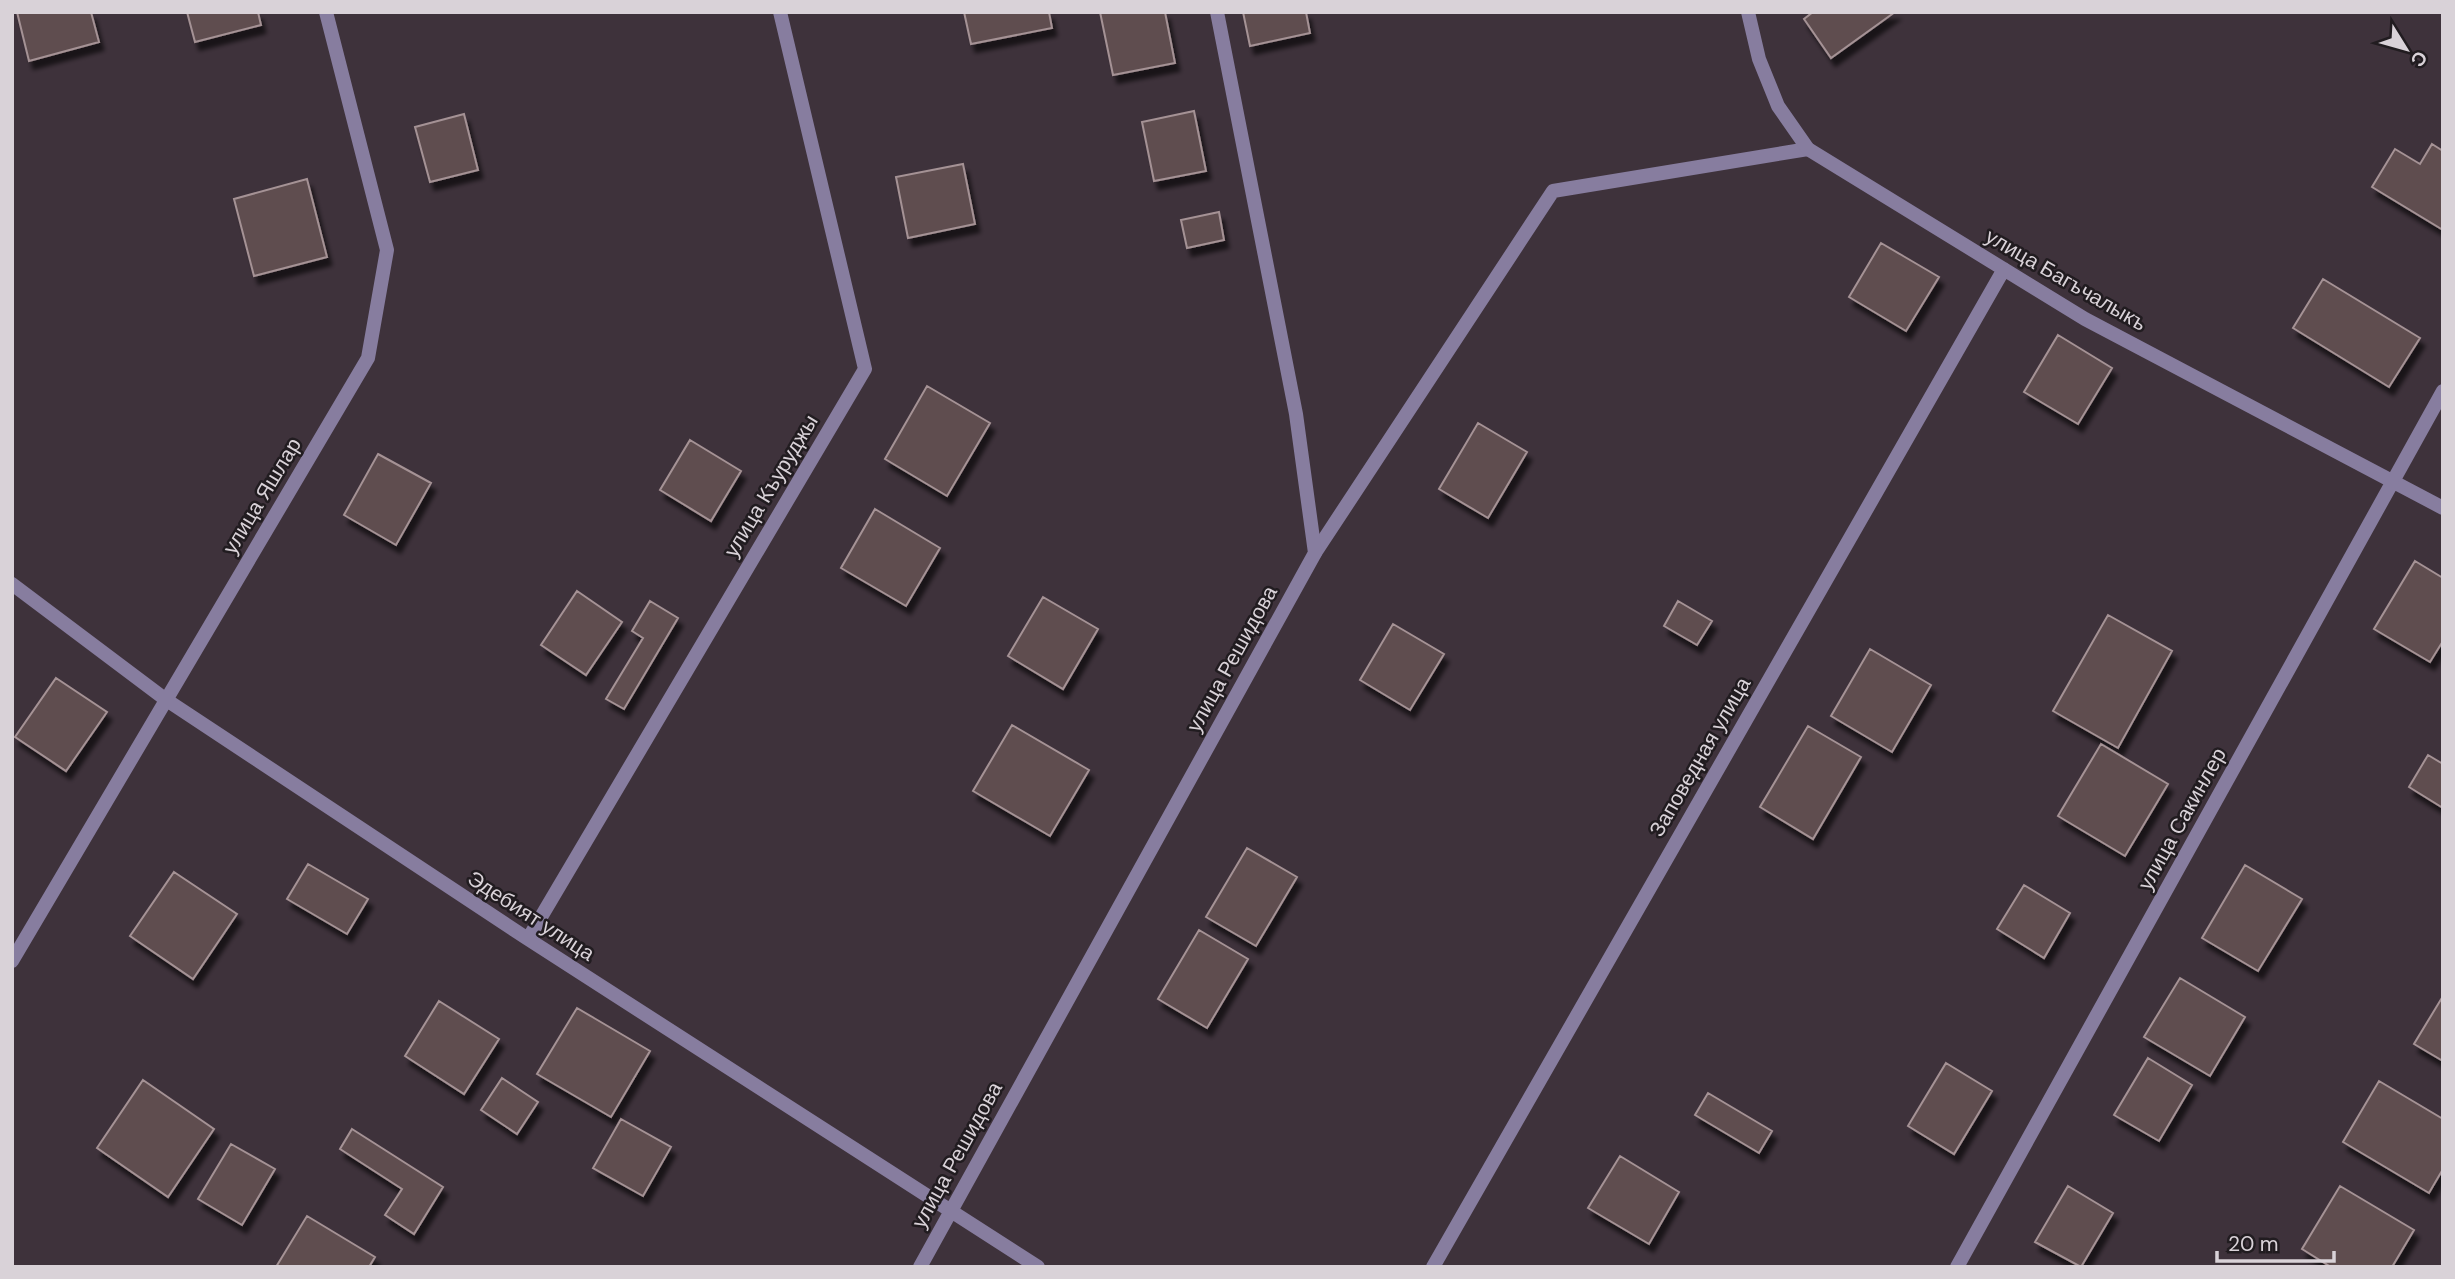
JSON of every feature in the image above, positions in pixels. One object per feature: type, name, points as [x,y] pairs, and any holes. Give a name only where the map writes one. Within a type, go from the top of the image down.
[{"type":"street","name":"улица Яшлар","points":[[12,961],[369,358],[387,250],[326,12]]},
{"type":"street","name":"улица Къуруджы","points":[[528,939],[865,369],[780,12]]},
{"type":"street","points":[[1217,12],[1296,414],[1315,553]]},
{"type":"street","name":"улица Багъчалыкъ","points":[[1748,12],[1759,59],[1778,106],[1808,149],[2085,319],[2443,508]]},
{"type":"street","name":"улица Решидова","points":[[920,1267],[1315,553],[1553,191],[1808,149]]},
{"type":"street","name":"Заповедная улица","points":[[1433,1267],[2004,269]]},
{"type":"street","name":"улица Сакинлер","points":[[1957,1267],[2443,391]]},
{"type":"street","name":"Эдебият улица","points":[[12,584],[166,699],[528,939],[1038,1267]]},
{"type":"building","points":[[17,12],[91,12],[99,42],[29,61]]},
{"type":"building","points":[[187,12],[258,12],[261,25],[195,42]]},
{"type":"building","points":[[964,12],[1049,12],[1052,28],[971,44]]},
{"type":"building","points":[[1100,12],[1165,12],[1175,63],[1113,75]]},
{"type":"building","points":[[1243,12],[1306,12],[1310,33],[1250,46]]},
{"type":"building","points":[[1813,12],[1895,12],[1831,58],[1804,19]]},
{"type":"building","points":[[1194,111],[1206,171],[1154,181],[1142,122]]},
{"type":"building","points":[[464,114],[478,170],[430,182],[415,127]]},
{"type":"building","points":[[2432,144],[2443,151],[2443,230],[2372,187],[2395,149],[2420,164]]},
{"type":"building","points":[[963,164],[975,224],[908,238],[896,177]]},
{"type":"building","points":[[307,179],[327,257],[254,276],[234,199]]},
{"type":"building","points":[[1219,212],[1224,240],[1187,248],[1181,220]]},
{"type":"building","points":[[1881,243],[1939,277],[1906,331],[1849,297]]},
{"type":"building","points":[[2323,279],[2420,338],[2389,387],[2293,328]]},
{"type":"building","points":[[2058,335],[2112,368],[2078,424],[2024,392]]},
{"type":"building","points":[[927,386],[990,423],[947,496],[885,459]]},
{"type":"building","points":[[1478,423],[1527,452],[1488,518],[1439,489]]},
{"type":"building","points":[[690,440],[741,471],[711,521],[660,490]]},
{"type":"building","points":[[378,454],[431,483],[396,545],[344,515]]},
{"type":"building","points":[[875,509],[940,548],[906,606],[841,568]]},
{"type":"building","points":[[2415,561],[2443,578],[2443,641],[2430,662],[2374,629]]},
{"type":"building","points":[[577,591],[622,622],[586,675],[541,645]]},
{"type":"building","points":[[1043,597],[1098,629],[1063,689],[1008,656]]},
{"type":"building","points":[[650,601],[678,618],[624,709],[606,699],[643,638],[632,631]]},
{"type":"building","points":[[1678,601],[1712,621],[1697,645],[1664,626]]},
{"type":"building","points":[[2108,615],[2172,651],[2118,748],[2053,711]]},
{"type":"building","points":[[1393,624],[1444,654],[1410,710],[1360,680]]},
{"type":"building","points":[[1870,649],[1931,685],[1892,752],[1831,716]]},
{"type":"building","points":[[56,678],[107,712],[66,771],[15,737]]},
{"type":"building","points":[[1012,725],[1089,770],[1050,836],[973,791]]},
{"type":"building","points":[[1808,726],[1861,757],[1813,839],[1760,807]]},
{"type":"building","points":[[2101,744],[2168,784],[2125,856],[2058,816]]},
{"type":"building","points":[[2428,755],[2443,764],[2443,808],[2409,787]]},
{"type":"building","points":[[1247,848],[1297,877],[1256,946],[1206,917]]},
{"type":"building","points":[[308,864],[368,899],[347,934],[287,899]]},
{"type":"building","points":[[2245,865],[2302,899],[2258,971],[2202,938]]},
{"type":"building","points":[[174,872],[237,914],[193,979],[130,936]]},
{"type":"building","points":[[2024,885],[2070,913],[2044,958],[1997,929]]},
{"type":"building","points":[[1199,930],[1248,959],[1207,1028],[1158,999]]},
{"type":"building","points":[[2180,978],[2245,1017],[2210,1076],[2144,1037]]},
{"type":"building","points":[[2443,996],[2443,1061],[2414,1044]]},
{"type":"building","points":[[439,1001],[499,1039],[464,1094],[405,1056]]},
{"type":"building","points":[[577,1008],[650,1051],[611,1117],[537,1074]]},
{"type":"building","points":[[2148,1058],[2192,1085],[2159,1141],[2114,1115]]},
{"type":"building","points":[[1946,1063],[1992,1091],[1954,1154],[1908,1126]]},
{"type":"building","points":[[502,1078],[538,1102],[517,1134],[481,1110]]},
{"type":"building","points":[[143,1080],[214,1129],[168,1197],[97,1148]]},
{"type":"building","points":[[2379,1081],[2443,1119],[2443,1169],[2429,1193],[2343,1142]]},
{"type":"building","points":[[1708,1093],[1772,1131],[1759,1153],[1695,1115]]},
{"type":"building","points":[[621,1119],[671,1147],[643,1196],[593,1168]]},
{"type":"building","points":[[352,1129],[443,1187],[414,1234],[385,1215],[402,1189],[340,1149]]},
{"type":"building","points":[[231,1144],[275,1169],[242,1225],[198,1199]]},
{"type":"building","points":[[1620,1156],[1679,1192],[1649,1244],[1588,1208]]},
{"type":"building","points":[[2068,1186],[2113,1213],[2081,1267],[2035,1242]]},
{"type":"building","points":[[2340,1186],[2414,1230],[2392,1267],[2331,1267],[2302,1249]]},
{"type":"building","points":[[307,1216],[375,1257],[369,1267],[276,1267]]}]
